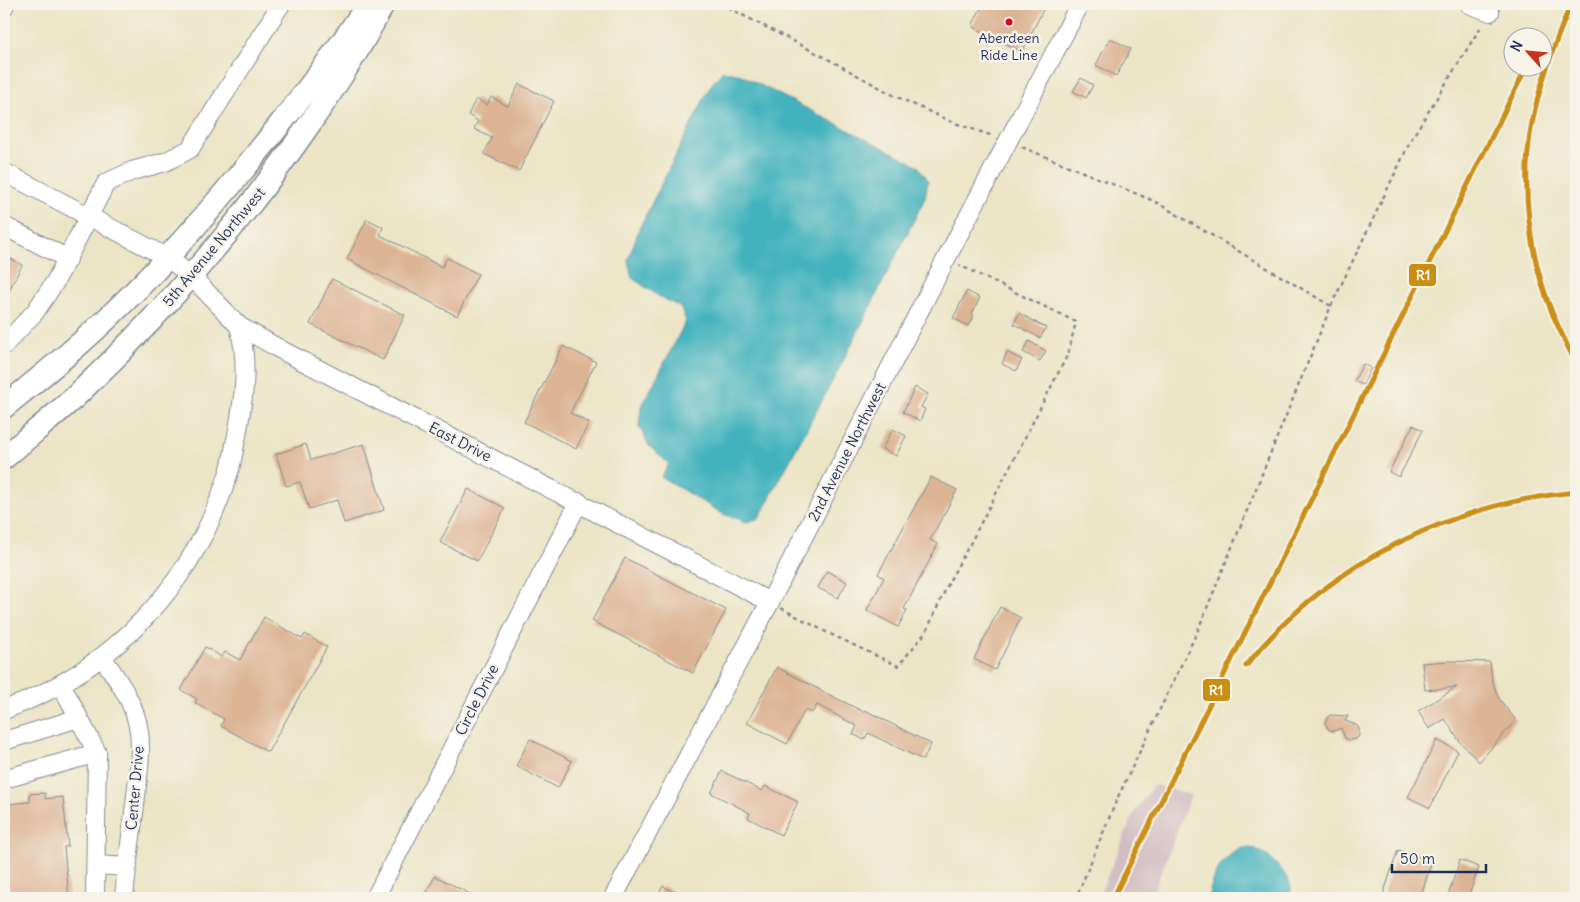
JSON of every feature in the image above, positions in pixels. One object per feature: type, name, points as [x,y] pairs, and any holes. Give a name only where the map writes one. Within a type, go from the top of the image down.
[{"type":"main road","name":"5th Avenue Northwest","points":[[4,407],[65,357],[168,258],[260,150],[368,4]]},
{"type":"main road","name":"5th Avenue Northwest","points":[[4,458],[75,396],[156,316],[192,277],[281,165],[353,58],[384,4]]},
{"type":"street","points":[[4,345],[35,312],[55,282],[106,183],[132,171],[165,162],[190,148],[281,4]]},
{"type":"street","name":"2nd Avenue Northwest","points":[[613,898],[770,602],[946,259],[1080,4]]},
{"type":"street","points":[[1469,4],[1490,12]]},
{"type":"street","name":"East Drive","points":[[4,172],[168,258],[192,277],[239,326],[285,352],[770,602]]},
{"type":"street","points":[[4,226],[68,259]]},
{"type":"street","points":[[4,710],[61,684],[102,657],[146,618],[168,592],[188,563],[219,502],[230,470],[243,402],[246,368],[244,344],[239,326]]},
{"type":"street","name":"Circle Drive","points":[[375,898],[579,502]]},
{"type":"street","name":"Center Drive","points":[[102,657],[125,691],[139,731],[138,780],[124,898]]},
{"type":"street","points":[[61,684],[97,753],[95,898]]},
{"type":"street","points":[[4,741],[79,718]]},
{"type":"street","points":[[4,779],[97,753]]},
{"type":"street","points":[[96,865],[128,867]]},
{"type":"path","points":[[721,4],[893,95],[952,122],[1154,201],[1331,306]]},
{"type":"path","points":[[1076,898],[1118,799],[1198,630],[1331,306],[1412,138],[1490,12]]},
{"type":"path","points":[[770,602],[824,631],[898,666],[926,632],[951,578],[1068,354],[1076,322],[946,259]]},
{"type":"shaded area","points":[[1154,785],[1191,795],[1151,898],[1098,898],[1135,811]]},
{"type":"water","points":[[723,71],[741,75],[917,165],[928,180],[925,198],[840,367],[759,518],[747,522],[723,514],[661,477],[669,464],[649,446],[639,426],[641,408],[686,321],[680,307],[660,297],[632,278],[628,260],[639,229],[711,85]]},
{"type":"water","points":[[1242,848],[1260,851],[1278,866],[1290,885],[1291,892],[1288,898],[1208,898],[1219,868],[1228,857]]},
{"type":"building","name":"Aberdeen Ride Line","points":[[983,4],[1046,4],[1022,52],[972,26]]},
{"type":"building","points":[[1110,38],[1131,49],[1116,76],[1096,65]]},
{"type":"building","points":[[1081,78],[1093,85],[1086,98],[1073,91]]},
{"type":"building","points":[[519,84],[554,101],[519,171],[484,154],[492,138],[474,129],[478,121],[468,115],[476,99],[487,105],[491,97],[508,106]]},
{"type":"building","points":[[367,219],[383,227],[380,235],[442,267],[447,258],[478,274],[457,316],[347,259]]},
{"type":"building","points":[[4,255],[22,265],[4,300]]},
{"type":"building","points":[[332,279],[405,315],[383,360],[310,324]]},
{"type":"building","points":[[967,291],[980,298],[968,326],[953,318]]},
{"type":"building","points":[[1019,313],[1046,328],[1040,338],[1014,324]]},
{"type":"building","points":[[1029,341],[1046,351],[1040,361],[1023,352]]},
{"type":"building","points":[[563,346],[596,362],[570,413],[589,423],[576,449],[524,422]]},
{"type":"building","points":[[1007,352],[1022,360],[1016,371],[1002,364]]},
{"type":"building","points":[[1363,364],[1371,368],[1363,385],[1354,381]]},
{"type":"building","points":[[915,387],[928,394],[921,407],[925,409],[920,421],[903,412]]},
{"type":"building","points":[[1413,425],[1423,430],[1399,477],[1389,472]]},
{"type":"building","points":[[893,429],[906,436],[896,456],[882,449]]},
{"type":"building","points":[[306,444],[311,460],[364,444],[384,510],[344,523],[337,500],[309,509],[300,482],[286,486],[276,454]]},
{"type":"building","points":[[931,477],[957,490],[930,540],[938,544],[904,609],[907,610],[898,627],[867,610],[884,578],[878,574]]},
{"type":"building","points":[[468,489],[505,508],[477,561],[440,542]]},
{"type":"building","points":[[625,558],[726,610],[693,673],[592,621]]},
{"type":"building","points":[[827,571],[847,582],[838,598],[818,588]]},
{"type":"building","points":[[1000,607],[1021,618],[995,670],[974,659]]},
{"type":"building","points":[[264,617],[302,639],[305,634],[327,647],[268,752],[221,726],[224,719],[195,703],[197,699],[181,690],[205,647],[222,657],[225,652],[240,660]]},
{"type":"building","points":[[1448,661],[1490,662],[1492,680],[1498,697],[1516,720],[1479,762],[1460,742],[1445,719],[1429,729],[1418,711],[1457,687],[1425,690],[1422,663]]},
{"type":"building","points":[[777,667],[931,744],[923,760],[868,733],[864,740],[853,734],[857,726],[817,705],[812,713],[805,710],[787,744],[747,723]]},
{"type":"building","points":[[1330,715],[1348,716],[1345,721],[1359,728],[1359,736],[1356,739],[1349,740],[1345,738],[1341,728],[1334,731],[1329,730],[1325,723]]},
{"type":"building","points":[[530,739],[572,761],[558,788],[516,766]]},
{"type":"building","points":[[1437,740],[1458,751],[1430,808],[1408,797]]},
{"type":"building","points":[[722,771],[762,791],[765,786],[798,802],[781,835],[748,818],[750,813],[711,793]]},
{"type":"building","points":[[45,793],[45,799],[63,797],[68,846],[64,847],[69,898],[4,898],[4,804],[30,802],[29,794]]},
{"type":"building","points":[[1398,850],[1432,861],[1420,898],[1382,898]]},
{"type":"building","points":[[1460,860],[1479,867],[1468,898],[1447,898]]},
{"type":"building","points":[[435,876],[478,898],[424,898]]},
{"type":"building","points":[[663,886],[685,898],[656,898]]},
{"type":"transit line","name":"R1","points":[[1571,4],[1548,62],[1535,108],[1528,147],[1527,196],[1533,245],[1545,293],[1553,315],[1576,363]]},
{"type":"transit line","name":"R1","points":[[1113,898],[1521,78]]},
{"type":"transit line","name":"R1","points":[[1246,666],[1278,630],[1313,597],[1352,569],[1393,545],[1437,525],[1482,510],[1529,499],[1576,492]]},
{"type":"place","name":"Aberdeen Ride Line","points":[[1009,22]]}]
